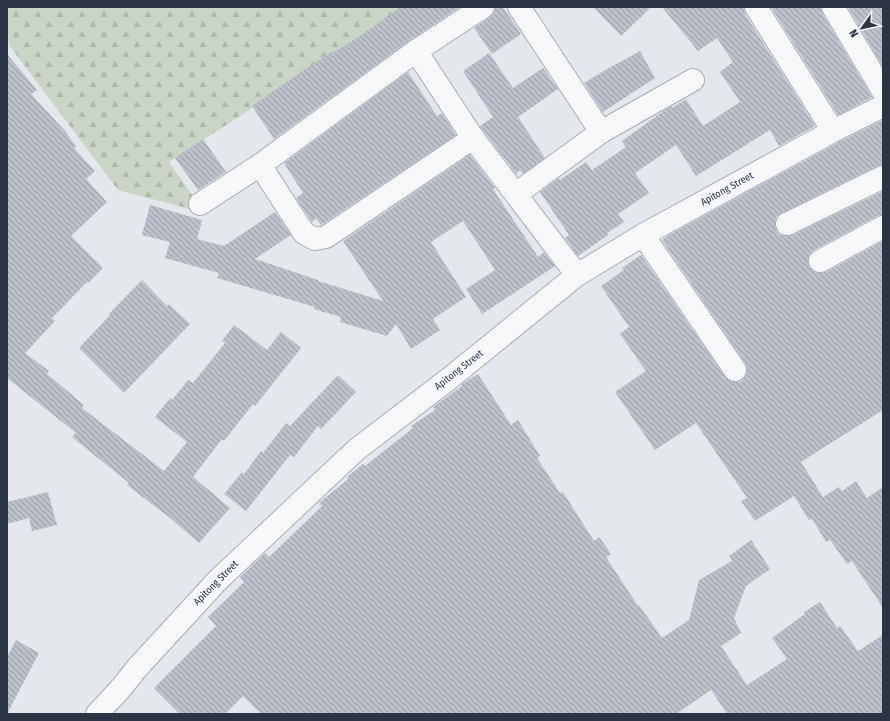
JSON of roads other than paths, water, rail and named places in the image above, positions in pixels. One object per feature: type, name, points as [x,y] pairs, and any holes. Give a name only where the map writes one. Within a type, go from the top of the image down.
[{"type":"street","points":[[200,204],[260,165],[416,51],[483,7]]},
{"type":"street","points":[[519,7],[600,132]]},
{"type":"street","points":[[756,7],[833,131]]},
{"type":"street","points":[[833,7],[883,91]]},
{"type":"street","points":[[416,51],[474,138],[577,275]]},
{"type":"street","points":[[516,194],[600,132],[693,80]]},
{"type":"street","name":"Apitong Street","points":[[97,714],[218,580],[356,450],[450,378],[577,275],[643,235],[833,131],[883,106]]},
{"type":"street","points":[[260,165],[304,233],[315,239],[326,237],[474,138]]},
{"type":"street","points":[[787,224],[883,177]]},
{"type":"street","points":[[820,261],[883,227]]},
{"type":"street","points":[[643,235],[735,370]]}]
